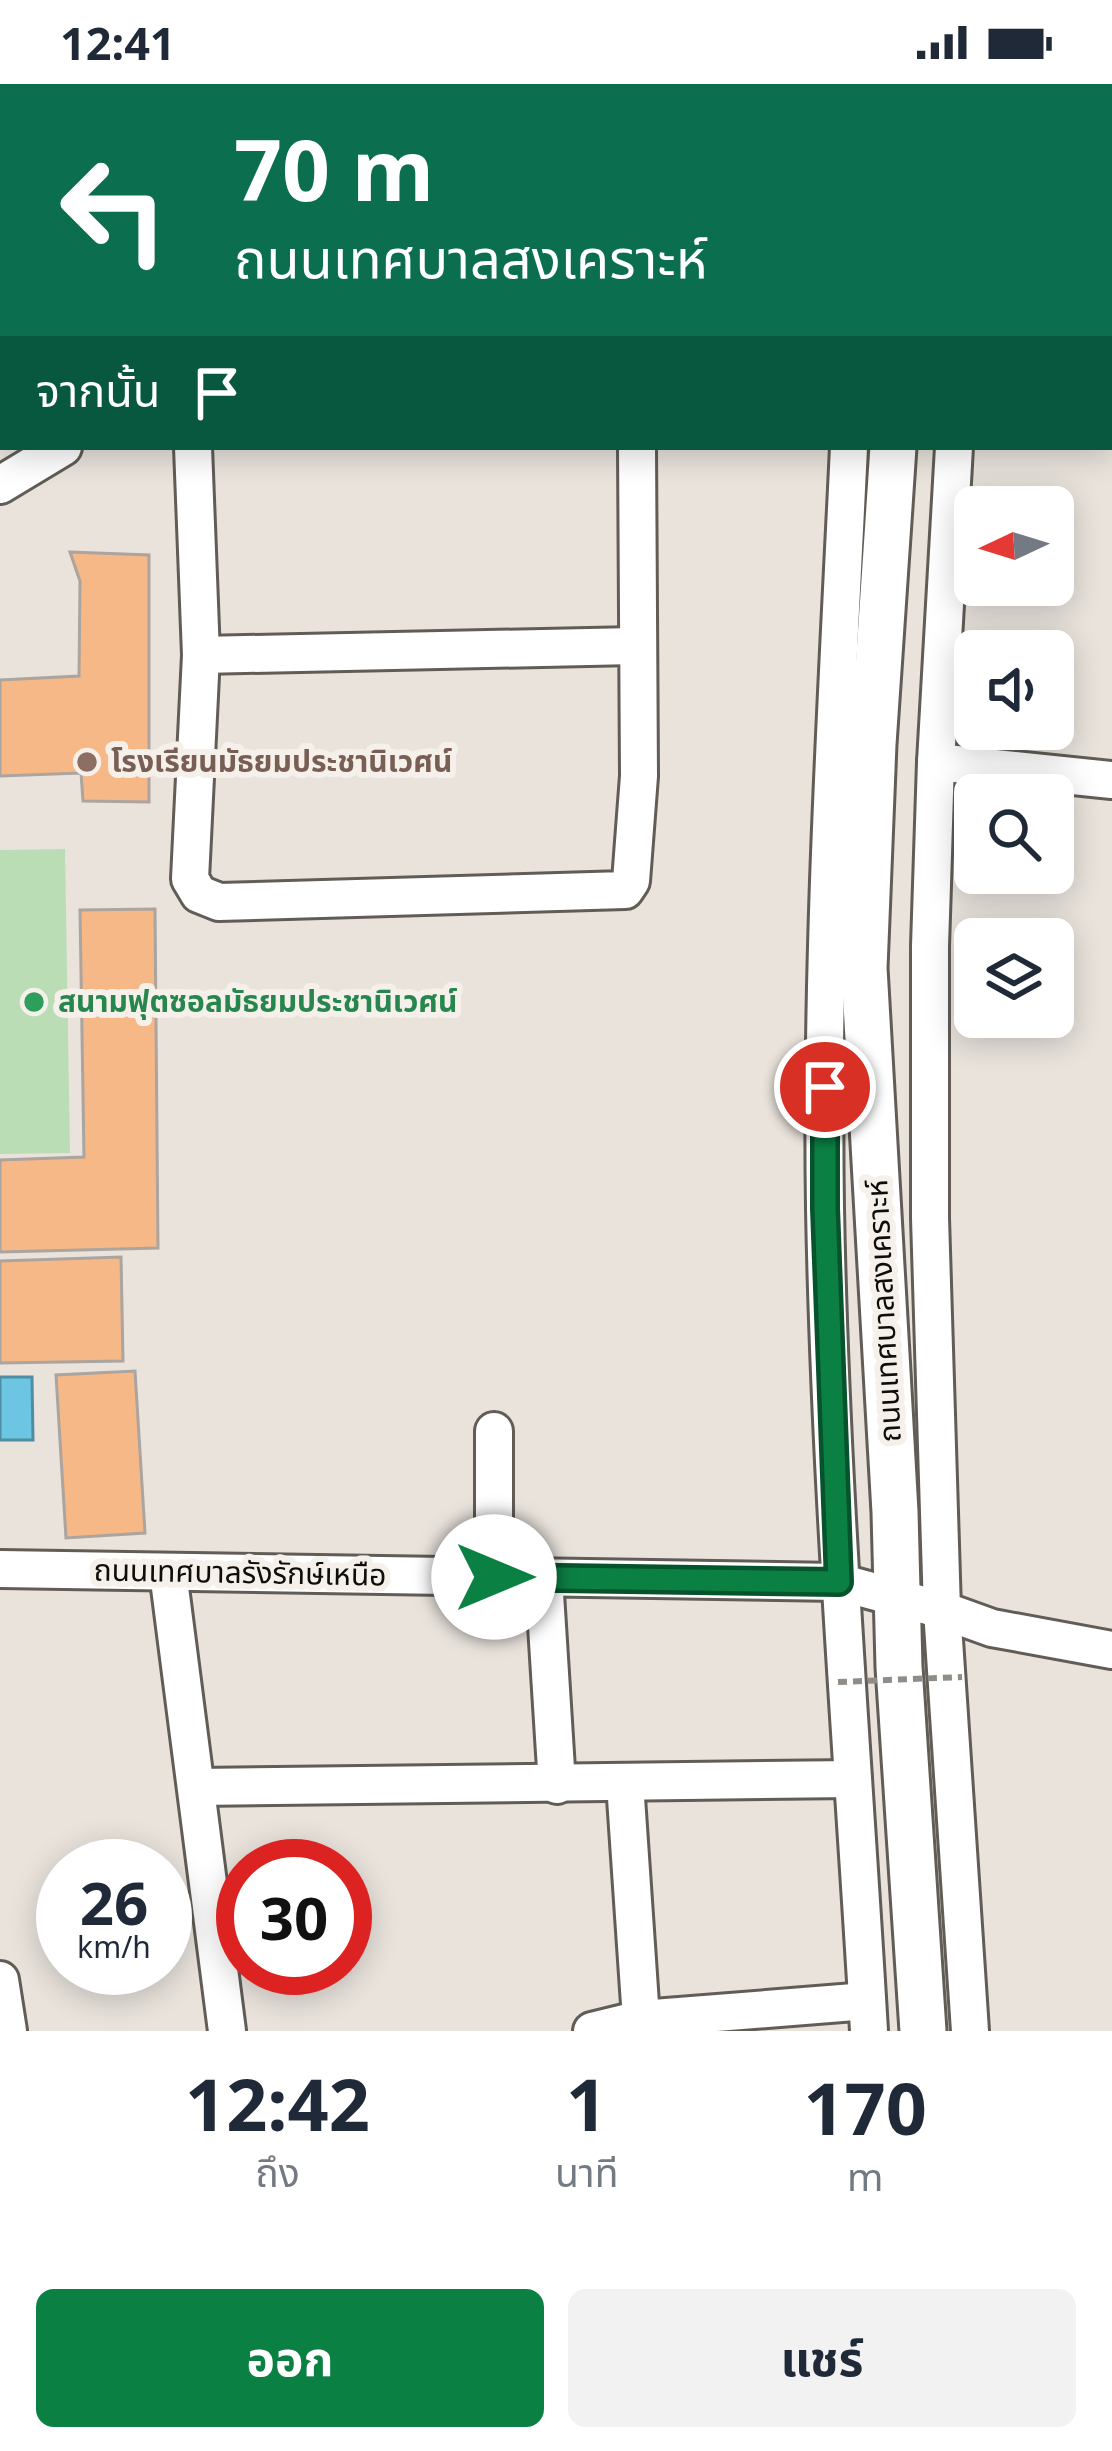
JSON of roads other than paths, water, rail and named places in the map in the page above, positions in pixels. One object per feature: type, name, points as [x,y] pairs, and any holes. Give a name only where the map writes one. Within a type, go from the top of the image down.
[{"type":"street","points":[[0,485],[58,450]]},
{"type":"street","points":[[194,450],[201,655],[190,879],[199,894],[219,902],[625,890],[631,881],[639,776],[637,450]]},
{"type":"street","name":"ถนนเทศบาลสงเคราะห์","points":[[849,450],[826,966],[825,1208],[839,1582],[868,2016]]},
{"type":"street","name":"ถนนเทศบาลสงเคราะห์","points":[[893,450],[864,968],[923,2031]]},
{"type":"street","name":"ถนนเทศบาลสงเคราะห์","points":[[954,450],[930,946],[931,1218],[942,1610],[970,2031]]},
{"type":"street","points":[[201,655],[635,646]]},
{"type":"street","points":[[936,762],[1112,780]]},
{"type":"street","points":[[494,1431],[494,1577]]},
{"type":"street","name":"ถนนเทศบาลรังรักษ์เหนือ","points":[[0,1569],[839,1582],[992,1628],[1112,1651]]},
{"type":"street","points":[[168,1572],[227,2031]]},
{"type":"street","points":[[544,1578],[557,1785]]},
{"type":"street","points":[[196,1787],[853,1779]]},
{"type":"street","points":[[625,1783],[641,2019]]},
{"type":"street","points":[[0,1980],[8,2031]]},
{"type":"street","points":[[592,2031],[641,2019],[868,2016]]},
{"type":"water","points":[[0,1377],[32,1377],[33,1440],[0,1440]]},
{"type":"place","name":"โรงเรียนมัธยมประชานิเวศน์","points":[[87,762]]},
{"type":"place","name":"สนามฟุตซอลมัธยมประชานิเวศน์","points":[[34,1002]]}]
